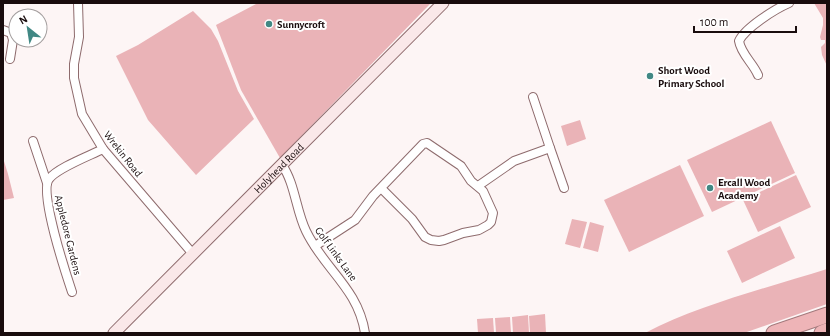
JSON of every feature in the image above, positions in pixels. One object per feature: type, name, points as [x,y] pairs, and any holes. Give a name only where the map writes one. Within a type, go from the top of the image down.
[{"type":"highway","points":[[774,333],[827,315]]},
{"type":"highway","points":[[822,333],[827,331]]},
{"type":"main road","name":"Holyhead Road","points":[[114,333],[443,3]]},
{"type":"street","name":"Wrekin Road","points":[[78,3],[78,37],[74,64],[74,78],[82,114],[103,150],[193,254]]},
{"type":"street","points":[[758,75],[751,61],[740,46],[739,41],[745,31],[772,12],[789,3]]},
{"type":"street","points":[[3,30],[11,33],[13,40],[10,59]]},
{"type":"street","points":[[533,97],[564,188]]},
{"type":"street","name":"Appledore Gardens","points":[[33,141],[47,182],[46,191],[50,214],[63,266],[72,292]]},
{"type":"street","points":[[315,246],[355,220],[368,202],[381,188],[423,144],[426,143],[461,166],[471,181],[483,191],[492,208],[493,213],[491,222],[479,230],[434,241],[424,237],[412,219],[381,188]]},
{"type":"street","points":[[478,186],[514,161],[550,148]]},
{"type":"street","name":"Appledore Gardens","points":[[47,182],[51,176],[63,168],[103,150]]},
{"type":"street","name":"Golf Links Lane","points":[[282,165],[287,174],[301,221],[315,246],[353,298],[361,314],[365,333]]},
{"type":"shaded area","points":[[258,3],[431,3],[280,158],[241,90],[216,25]]},
{"type":"shaded area","points":[[814,3],[827,3],[827,66],[822,55],[821,47],[825,43],[825,40],[821,40],[820,37],[823,18]]},
{"type":"shaded area","points":[[193,11],[211,29],[218,41],[238,91],[254,119],[196,175],[148,120],[116,56],[138,45]]},
{"type":"shaded area","points":[[580,120],[586,139],[567,146],[561,126]]},
{"type":"shaded area","points":[[771,121],[795,173],[712,212],[687,160]]},
{"type":"shaded area","points":[[3,158],[14,198],[3,200]]},
{"type":"shaded area","points":[[680,165],[704,216],[629,252],[604,200]]},
{"type":"shaded area","points":[[796,175],[811,207],[758,232],[743,200]]},
{"type":"shaded area","points":[[572,219],[587,222],[580,248],[565,244]]},
{"type":"shaded area","points":[[590,222],[604,226],[598,252],[583,248]]},
{"type":"shaded area","points":[[780,226],[795,258],[742,283],[727,251]]},
{"type":"shaded area","points":[[827,269],[827,304],[744,333],[645,333],[689,313],[711,305]]},
{"type":"shaded area","points":[[545,314],[546,333],[530,333],[529,316]]},
{"type":"shaded area","points":[[528,315],[529,333],[513,333],[512,317]]},
{"type":"shaded area","points":[[510,317],[511,333],[496,333],[495,318]]},
{"type":"shaded area","points":[[493,318],[494,333],[478,333],[477,319]]},
{"type":"place","name":"Sunnycroft","points":[[269,24]]},
{"type":"place","name":"Short Wood Primary School","points":[[650,76]]},
{"type":"place","name":"Ercall Wood Academy","points":[[710,188]]}]
